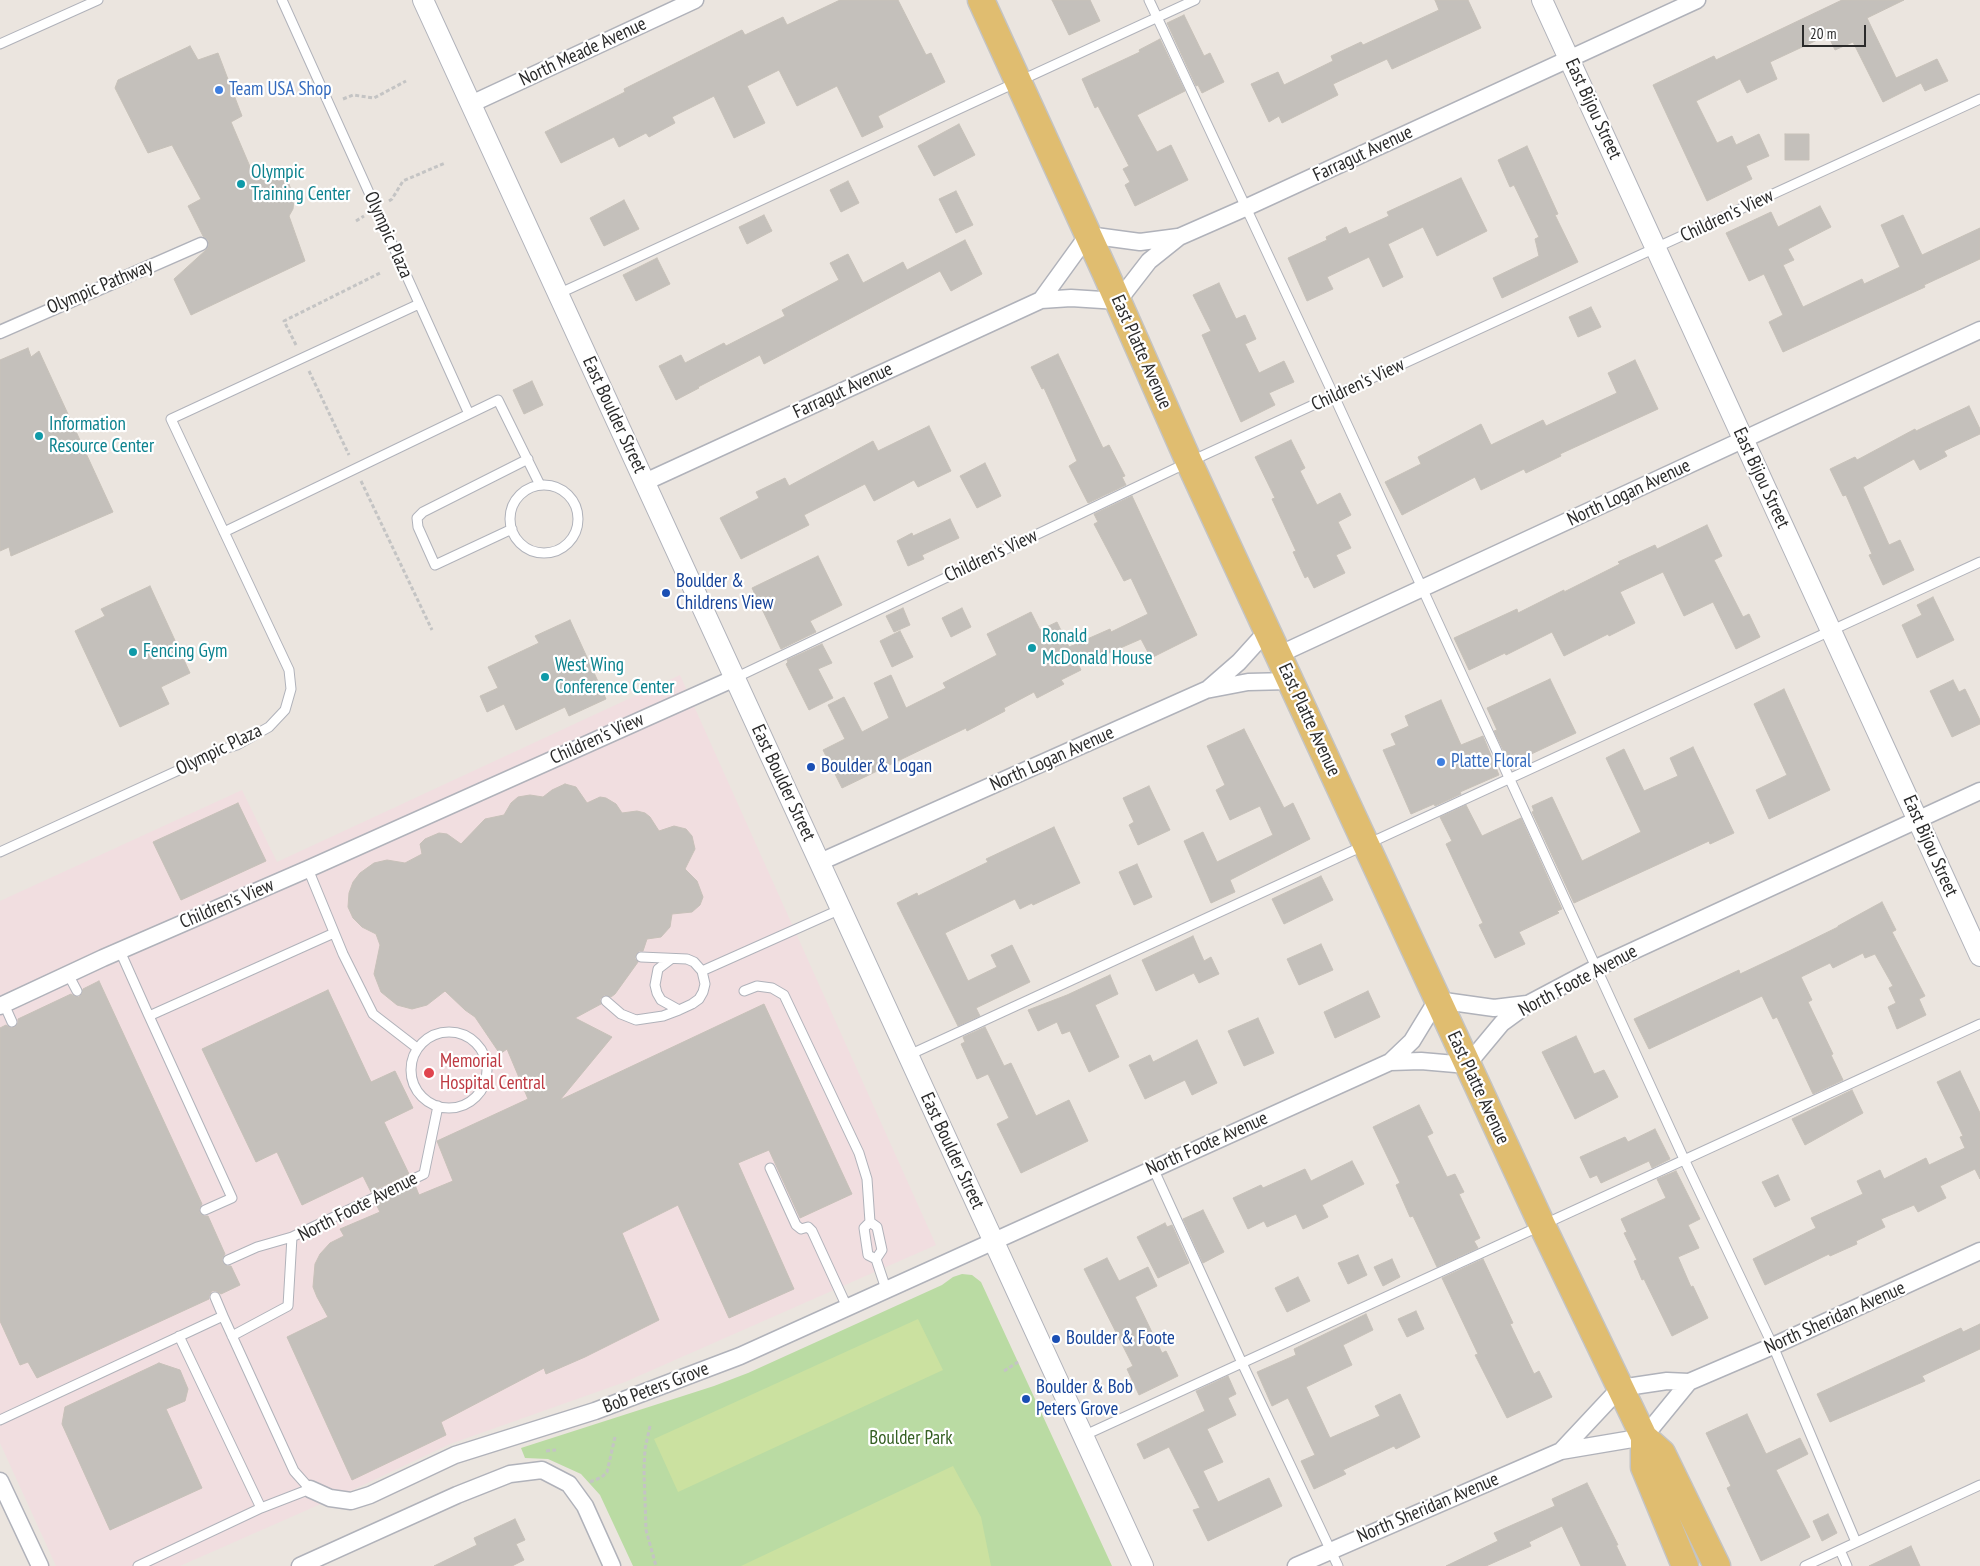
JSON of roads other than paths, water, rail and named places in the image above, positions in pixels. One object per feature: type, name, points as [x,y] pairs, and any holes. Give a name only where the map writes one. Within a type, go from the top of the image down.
[{"type":"main road","name":"East Platte Avenue","points":[[981,0],[1189,462],[1542,1225],[1644,1437],[1662,1452],[1717,1566]]},
{"type":"main road","name":"East Platte Avenue","points":[[1644,1437],[1644,1467],[1685,1566]]},
{"type":"street","name":"East Boulder Street","points":[[423,0],[1143,1566]]},
{"type":"street","name":"North Meade Avenue","points":[[471,104],[669,5],[695,0]]},
{"type":"street","name":"East Bijou Street","points":[[1542,0],[1657,248],[1743,441],[1919,819],[1980,956]]},
{"type":"street","name":"Farragut Avenue","points":[[644,482],[1041,300],[1071,298],[1118,301],[1149,261],[1179,237],[1697,0]]},
{"type":"street","name":"Farragut Avenue","points":[[1041,300],[1061,276],[1088,235]]},
{"type":"street","points":[[1088,235],[1140,242],[1179,237]]},
{"type":"street","name":"Olympic Pathway","points":[[0,332],[201,244]]},
{"type":"street","name":"North Logan Avenue","points":[[1278,655],[1980,330]]},
{"type":"street","points":[[1206,690],[1239,662],[1267,631]]},
{"type":"street","name":"Children's View","points":[[2,1005],[735,678]]},
{"type":"street","name":"North Logan Avenue","points":[[820,862],[1206,690],[1248,682],[1290,681]]},
{"type":"street","name":"North Foote Avenue","points":[[994,1242],[1153,1168],[1390,1062],[1421,1061],[1467,1065],[1502,1023],[1528,1004],[1596,968],[1980,791]]},
{"type":"street","points":[[1390,1062],[1412,1041],[1437,1000],[1494,1008],[1528,1004]]},
{"type":"street","name":"Bob Peters Grove","points":[[310,1489],[330,1498],[351,1501],[370,1495],[455,1454],[595,1411],[740,1356],[994,1242]]},
{"type":"street","name":"North Sheridan Avenue","points":[[1560,1451],[1620,1388],[1667,1381],[1689,1382],[1773,1346],[1980,1251]]},
{"type":"street","name":"North Sheridan Avenue","points":[[1296,1566],[1560,1451],[1644,1437],[1689,1382]]},
{"type":"street","points":[[300,1566],[456,1495],[510,1474],[542,1470],[569,1484],[585,1506],[612,1566]]},
{"type":"street","points":[[0,1481],[40,1566]]},
{"type":"lane","points":[[0,44],[98,0]]},
{"type":"lane","name":"Olympic Plaza","points":[[282,0],[468,414]]},
{"type":"lane","points":[[1149,0],[1334,396],[1684,1159],[1773,1346],[1856,1542]]},
{"type":"lane","points":[[558,294],[1195,0]]},
{"type":"lane","name":"Children's View","points":[[735,678],[1189,462],[1980,99]]},
{"type":"lane","name":"Olympic Plaza","points":[[0,852],[237,745],[269,727],[285,710],[291,689],[289,670],[171,419],[419,304]]},
{"type":"lane","points":[[224,532],[498,400],[540,485]]},
{"type":"lane","points":[[512,529],[435,565],[418,527],[417,518],[423,512],[528,460]]},
{"type":"lane","points":[[540,485],[552,486],[563,491],[572,499],[577,509],[576,533],[569,543],[560,550],[548,553],[536,552],[526,548],[517,540],[512,529],[510,519],[516,500],[531,488],[540,485]]},
{"type":"lane","points":[[909,1056],[1508,778],[1980,562]]},
{"type":"lane","points":[[308,869],[334,932],[372,1014],[418,1048]]},
{"type":"lane","points":[[702,971],[841,909]]},
{"type":"lane","points":[[149,1016],[334,932]]},
{"type":"lane","points":[[120,951],[232,1198],[205,1210]]},
{"type":"lane","points":[[606,1001],[621,1014],[636,1020],[663,1016],[692,1004],[699,999],[705,984],[702,971],[694,962],[687,958],[679,957],[671,959],[641,957]]},
{"type":"lane","points":[[671,959],[658,969],[655,985],[661,1000],[679,1010]]},
{"type":"lane","points":[[68,974],[77,991]]},
{"type":"lane","points":[[744,991],[757,986],[772,988],[784,995],[859,1153],[867,1179],[870,1222],[864,1228],[868,1255],[876,1259],[886,1289]]},
{"type":"lane","points":[[2,1005],[12,1022]]},
{"type":"lane","points":[[1083,1436],[1980,1024]]},
{"type":"lane","points":[[448,1032],[459,1034],[470,1039],[479,1047],[484,1057],[485,1081],[480,1092],[472,1100],[461,1106],[450,1108],[438,1106],[428,1101],[419,1093],[413,1083],[412,1059],[418,1048],[436,1034],[448,1032]]},
{"type":"lane","name":"North Foote Avenue","points":[[232,1336],[288,1306],[292,1238],[424,1174],[438,1106]]},
{"type":"lane","points":[[770,1168],[796,1225],[801,1229],[808,1228],[812,1231],[847,1307]]},
{"type":"lane","points":[[1153,1168],[1338,1566]]},
{"type":"lane","points":[[870,1222],[877,1227],[882,1250],[876,1259]]},
{"type":"lane","points":[[228,1260],[257,1248],[292,1238]]},
{"type":"lane","points":[[138,1566],[261,1508],[310,1489],[294,1471],[215,1297]]},
{"type":"lane","points":[[0,1420],[223,1316]]},
{"type":"lane","points":[[179,1336],[261,1508]]},
{"type":"lane","points":[[1805,1566],[1980,1485]]},
{"type":"lane","points":[[1840,1550],[1847,1566]]},
{"type":"place","name":"Team USA Shop","points":[[219,90]]},
{"type":"place","name":"Olympic Training Center","points":[[241,184]]},
{"type":"place","name":"Information Resource Center","points":[[39,436]]},
{"type":"place","name":"Boulder & Childrens View","points":[[666,593]]},
{"type":"place","name":"Ronald McDonald House","points":[[1032,648]]},
{"type":"place","name":"Fencing Gym","points":[[133,652]]},
{"type":"place","name":"West Wing Conference Center","points":[[545,677]]},
{"type":"place","name":"Platte Floral","points":[[1441,762]]},
{"type":"place","name":"Boulder & Logan","points":[[811,767]]},
{"type":"place","name":"Memorial Hospital Central","points":[[429,1073]]},
{"type":"place","name":"Boulder & Foote","points":[[1056,1339]]},
{"type":"place","name":"Boulder & Bob Peters Grove","points":[[1026,1399]]},
{"type":"park label","name":"Boulder Park","points":[[911,1439]]}]
